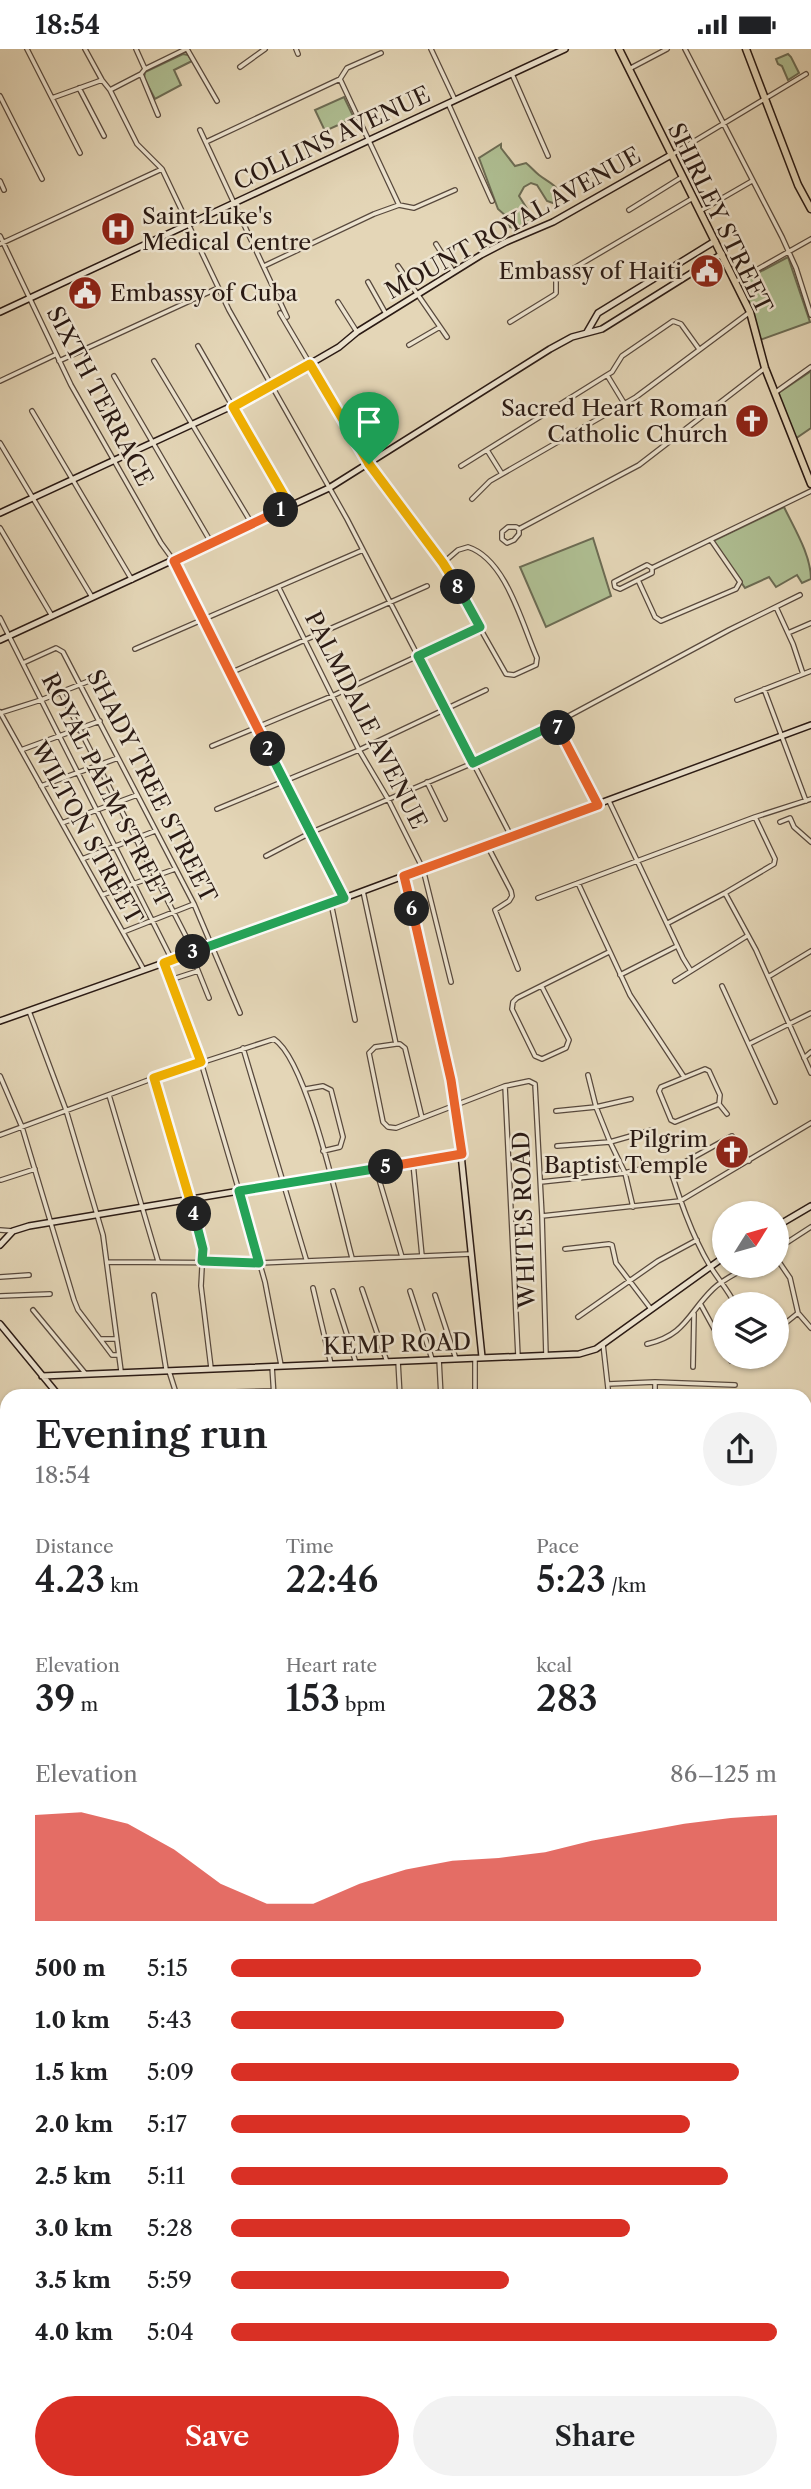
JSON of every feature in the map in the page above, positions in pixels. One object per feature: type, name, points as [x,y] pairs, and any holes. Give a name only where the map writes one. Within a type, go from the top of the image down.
[{"type":"highway","name":"SHIRLEY STREET","points":[[619,49],[750,312],[765,368],[809,471],[811,484]]},
{"type":"highway","points":[[746,49],[798,185],[811,209]]},
{"type":"street","points":[[27,49],[80,153]]},
{"type":"street","points":[[85,49],[102,81],[110,90],[137,144],[162,170],[218,288],[363,550],[510,836]]},
{"type":"street","points":[[136,49],[145,69]]},
{"type":"street","points":[[110,90],[186,49],[217,101]]},
{"type":"street","points":[[240,67],[265,49]]},
{"type":"street","points":[[431,49],[456,100]]},
{"type":"street","name":"COLLINS AVENUE","points":[[0,312],[565,49]]},
{"type":"street","points":[[629,69],[667,49]]},
{"type":"street","points":[[685,49],[790,253],[811,315]]},
{"type":"street","points":[[206,142],[340,79],[347,68],[380,53]]},
{"type":"street","points":[[141,74],[158,115]]},
{"type":"street","points":[[512,74],[548,156]]},
{"type":"street","points":[[671,155],[806,74]]},
{"type":"street","points":[[340,79],[399,205]]},
{"type":"street","points":[[52,98],[102,81]]},
{"type":"street","points":[[79,88],[104,136]]},
{"type":"street","points":[[0,96],[42,179]]},
{"type":"street","points":[[448,103],[492,201]]},
{"type":"street","points":[[200,130],[287,317]]},
{"type":"street","name":"MOUNT ROYAL AVENUE","points":[[0,513],[233,407],[271,387],[339,347],[356,332],[453,271],[506,242],[565,216],[671,155]]},
{"type":"street","points":[[2,244],[162,170]]},
{"type":"street","points":[[629,210],[682,177]]},
{"type":"street","points":[[0,181],[4,190]]},
{"type":"street","points":[[700,211],[752,181]]},
{"type":"street","points":[[264,266],[399,205],[414,208],[455,190]]},
{"type":"street","points":[[510,322],[554,295],[556,280],[577,265],[629,238],[693,198]]},
{"type":"street","name":"SIXTH TERRACE","points":[[0,236],[55,355],[113,462],[174,561],[344,898]]},
{"type":"street","points":[[736,282],[811,239]]},
{"type":"street","points":[[586,332],[598,313],[715,241]]},
{"type":"street","points":[[436,243],[453,271]]},
{"type":"street","points":[[0,640],[329,488],[550,349],[572,337],[602,329],[722,254]]},
{"type":"street","points":[[398,266],[447,337]]},
{"type":"street","points":[[369,282],[386,313]]},
{"type":"street","points":[[59,361],[218,288]]},
{"type":"street","points":[[338,302],[356,332]]},
{"type":"street","points":[[472,499],[490,481],[624,404],[750,312]]},
{"type":"street","points":[[280,313],[369,464],[443,563],[506,674],[514,675],[536,665],[537,658],[515,607],[490,559],[468,547],[458,550],[443,563]]},
{"type":"street","points":[[461,466],[612,372],[622,356],[673,321],[681,324],[699,349]]},
{"type":"street","points":[[409,345],[440,327]]},
{"type":"street","points":[[198,347],[290,506]]},
{"type":"street","points":[[0,381],[55,355]]},
{"type":"street","points":[[154,361],[252,525]]},
{"type":"street","points":[[774,393],[811,367]]},
{"type":"street","points":[[519,529],[514,540],[507,543],[502,539],[502,532],[508,527],[519,529],[639,465],[765,368]]},
{"type":"street","points":[[607,375],[624,404]]},
{"type":"street","points":[[114,376],[212,544]]},
{"type":"street","points":[[32,411],[132,580]]},
{"type":"street","points":[[0,443],[92,597]]},
{"type":"street","points":[[488,450],[502,474]]},
{"type":"street","points":[[652,568],[811,491]]},
{"type":"street","points":[[0,528],[52,616]]},
{"type":"street","points":[[638,580],[655,617],[661,621],[736,589],[740,582],[711,540]]},
{"type":"street","points":[[135,649],[363,550]]},
{"type":"street","points":[[645,566],[652,568],[652,573],[620,589],[614,586],[616,580],[645,566]]},
{"type":"street","points":[[230,673],[427,586]]},
{"type":"street","name":"PALMDALE AVENUE","points":[[279,588],[359,750],[388,799],[423,869]]},
{"type":"street","points":[[565,718],[800,595]]},
{"type":"street","points":[[776,607],[803,674]]},
{"type":"street","name":"ROYAL PALM STREET","points":[[0,618],[172,960]]},
{"type":"street","points":[[788,633],[811,623]]},
{"type":"street","points":[[212,746],[332,696],[480,627]]},
{"type":"street","name":"SHADY TREE STREET","points":[[23,663],[56,648],[63,652],[194,904],[240,1013]]},
{"type":"street","points":[[737,700],[811,671]]},
{"type":"street","points":[[0,713],[104,675]]},
{"type":"street","points":[[538,898],[755,817],[809,800],[780,737],[764,689]]},
{"type":"street","points":[[217,809],[359,750],[486,690]]},
{"type":"street","points":[[60,691],[156,875],[192,952],[209,998]]},
{"type":"street","name":"WILTON STREET","points":[[0,713],[144,970]]},
{"type":"street","points":[[21,750],[100,721]]},
{"type":"street","points":[[0,1021],[331,903],[811,725]]},
{"type":"street","points":[[266,856],[312,832],[555,726],[563,734],[598,805]]},
{"type":"street","points":[[41,786],[118,758]]},
{"type":"street","points":[[427,782],[445,819]]},
{"type":"street","points":[[62,823],[137,795]]},
{"type":"street","points":[[609,801],[691,971]]},
{"type":"street","points":[[667,923],[774,864],[775,859],[755,817]]},
{"type":"street","points":[[780,822],[790,818],[794,827],[811,842]]},
{"type":"street","points":[[82,859],[155,831]]},
{"type":"street","points":[[487,845],[511,891],[509,901],[495,910],[518,969]]},
{"type":"street","points":[[102,895],[175,869]]},
{"type":"street","points":[[423,869],[451,982]]},
{"type":"street","points":[[404,876],[456,1106],[479,1358],[476,1389]]},
{"type":"street","points":[[578,883],[640,1013],[684,1077]]},
{"type":"street","points":[[363,891],[396,1044]]},
{"type":"street","points":[[725,893],[768,977],[811,1073]]},
{"type":"street","points":[[331,903],[355,1020]]},
{"type":"street","points":[[122,932],[194,904]]},
{"type":"street","points":[[674,981],[748,936]]},
{"type":"street","points":[[620,975],[678,946]]},
{"type":"street","points":[[768,977],[811,951]]},
{"type":"street","points":[[542,986],[569,1040],[566,1048],[542,1059],[535,1056],[512,1005],[517,998],[609,952]]},
{"type":"street","points":[[164,963],[201,1062],[239,1191],[272,1313],[281,1365]]},
{"type":"street","points":[[170,980],[198,971]]},
{"type":"street","points":[[722,986],[775,1102]]},
{"type":"street","points":[[29,1011],[66,1110],[103,1235],[121,1371]]},
{"type":"street","points":[[749,1044],[811,1013]]},
{"type":"street","points":[[0,1135],[154,1078],[267,1039],[274,1039],[282,1045],[306,1090],[352,1258]]},
{"type":"street","points":[[422,1119],[405,1048],[400,1044],[375,1047],[369,1053],[383,1122],[388,1127],[396,1128],[422,1119],[505,1086],[517,1356]]},
{"type":"street","points":[[243,1048],[306,1259]]},
{"type":"street","points":[[804,1058],[811,1052]]},
{"type":"street","points":[[719,1104],[675,1122],[671,1120],[659,1091],[661,1087],[705,1069],[709,1071],[720,1095],[719,1104],[727,1114]]},
{"type":"street","points":[[588,1075],[596,1107],[625,1173],[633,1207]]},
{"type":"street","points":[[0,1076],[22,1127],[78,1310],[112,1355],[118,1356]]},
{"type":"street","points":[[154,1078],[203,1249],[201,1286],[211,1368]]},
{"type":"street","name":"WHITES ROAD","points":[[505,1086],[528,1081],[535,1084],[546,1356]]},
{"type":"street","points":[[306,1090],[323,1086],[331,1090],[343,1137],[340,1147],[323,1151]]},
{"type":"street","points":[[109,1095],[158,1261]]},
{"type":"street","points":[[556,1111],[596,1107],[631,1099]]},
{"type":"street","points":[[542,1216],[680,1201],[811,1123]]},
{"type":"street","points":[[557,1146],[610,1142],[652,1130]]},
{"type":"street","points":[[685,1162],[732,1136],[749,1161]]},
{"type":"street","points":[[0,1245],[13,1231],[20,1228],[462,1154]]},
{"type":"street","points":[[541,1182],[625,1173],[668,1162],[680,1201],[697,1240],[728,1292]]},
{"type":"street","points":[[413,1163],[422,1256]]},
{"type":"street","points":[[1,1180],[35,1168]]},
{"type":"street","points":[[376,1168],[401,1257]]},
{"type":"street","points":[[789,1219],[811,1206]]},
{"type":"street","points":[[789,1241],[811,1227]]},
{"type":"street","points":[[0,1230],[13,1231]]},
{"type":"street","points":[[578,1317],[630,1280],[697,1240]]},
{"type":"street","points":[[565,1249],[609,1244],[614,1250],[616,1263],[652,1309]]},
{"type":"street","points":[[108,1262],[259,1263],[471,1254]]},
{"type":"street","name":"KEMP ROAD","points":[[42,1376],[584,1353],[603,1344],[711,1266]]},
{"type":"street","points":[[0,1277],[29,1275]]},
{"type":"street","points":[[789,1276],[798,1313],[811,1328]]},
{"type":"street","points":[[647,1344],[659,1342],[679,1330],[713,1289],[729,1278]]},
{"type":"street","points":[[313,1288],[331,1364]]},
{"type":"street","points":[[362,1289],[387,1361]]},
{"type":"street","points":[[333,1291],[356,1363]]},
{"type":"street","points":[[410,1291],[432,1359]]},
{"type":"street","points":[[0,1296],[50,1294]]},
{"type":"street","points":[[154,1295],[167,1369],[174,1389]]},
{"type":"street","points":[[435,1295],[456,1359]]},
{"type":"street","points":[[701,1305],[712,1325]]},
{"type":"street","points":[[33,1310],[85,1373]]},
{"type":"street","points":[[693,1367],[694,1312]]},
{"type":"street","points":[[789,1320],[798,1313]]},
{"type":"street","points":[[0,1324],[53,1389]]},
{"type":"street","points":[[100,1339],[116,1339]]},
{"type":"street","points":[[603,1344],[608,1389]]},
{"type":"street","points":[[439,1359],[441,1389]]},
{"type":"street","points":[[398,1361],[400,1389]]},
{"type":"street","points":[[272,1366],[274,1389]]},
{"type":"street","points":[[608,1384],[655,1382],[735,1385]]},
{"type":"street","points":[[655,1382],[655,1389]]},
{"type":"green space","points":[[183,54],[188,55],[192,61],[174,70],[181,85],[155,99],[144,78],[145,72]]},
{"type":"green space","points":[[788,54],[799,73],[788,80],[776,59]]},
{"type":"green space","points":[[344,97],[354,118],[325,131],[315,110]]},
{"type":"green space","points":[[501,144],[501,148],[515,166],[526,163],[555,187],[559,194],[553,203],[547,201],[537,185],[531,183],[524,187],[519,196],[533,218],[516,229],[510,227],[506,216],[498,209],[479,158]]},
{"type":"green space","points":[[788,257],[810,322],[760,340],[754,315],[739,283]]},
{"type":"green space","points":[[811,371],[811,428],[795,439],[777,394]]},
{"type":"green space","points":[[784,507],[805,551],[811,579],[802,583],[797,575],[776,587],[769,577],[745,588],[713,541]]},
{"type":"green space","points":[[593,538],[611,596],[546,627],[520,567]]},
{"type":"place","name":"Saint Luke's Medical Centre","points":[[118,229]]},
{"type":"place","name":"Embassy of Haiti","points":[[707,271]]},
{"type":"place","name":"Embassy of Cuba","points":[[85,293]]},
{"type":"place","name":"Sacred Heart Roman Catholic Church","points":[[752,421]]},
{"type":"place","name":"Pilgrim Baptist Temple","points":[[732,1152]]},
{"type":"route","points":[[310,364],[369,464],[443,563],[480,627],[418,656],[473,763],[555,726],[563,734],[598,805],[404,876],[451,1080],[462,1154],[239,1191],[259,1263],[202,1261],[203,1249],[190,1198],[154,1078],[201,1062],[164,963],[344,898],[174,561],[290,506],[233,407],[310,364]]}]
